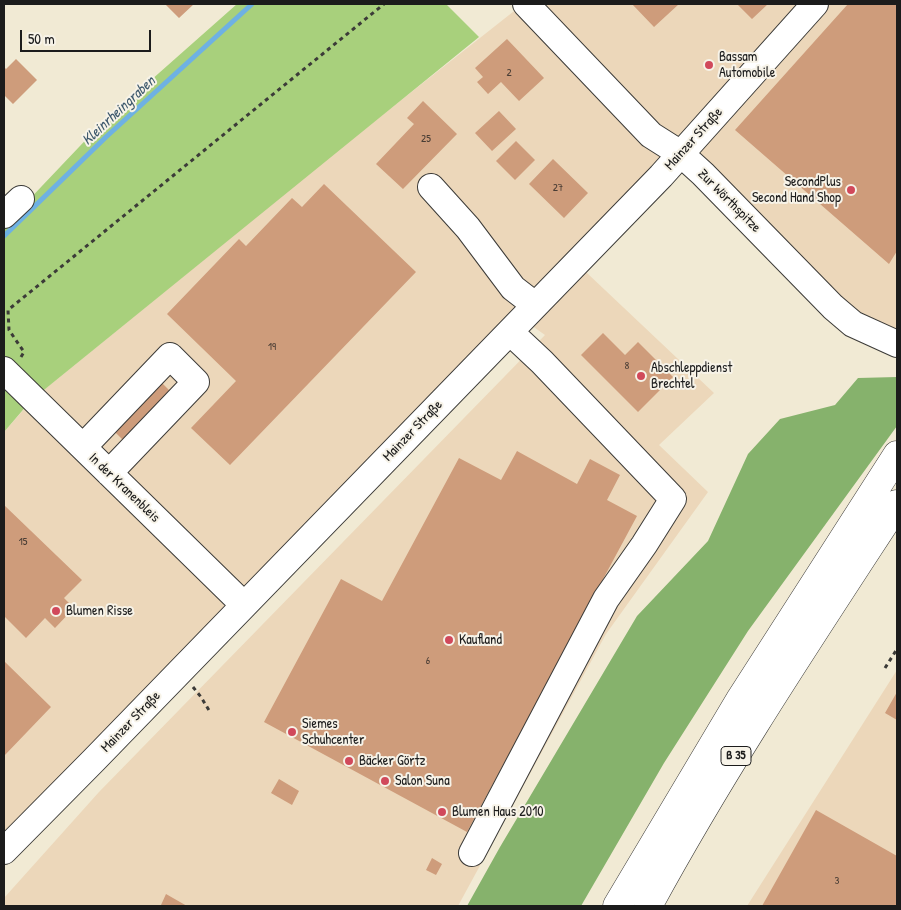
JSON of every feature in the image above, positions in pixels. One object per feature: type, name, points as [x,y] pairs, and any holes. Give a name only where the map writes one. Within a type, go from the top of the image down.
[{"type":"highway","name":"B 35","points":[[617,906],[741,698],[897,455]]},
{"type":"highway","name":"B 35","points":[[648,906],[711,796],[766,707],[897,504]]},
{"type":"street","name":"Zur Wörthspitze","points":[[526,4],[651,135],[681,154],[704,174],[833,307],[852,324],[897,344]]},
{"type":"street","name":"Mainzer Straße","points":[[4,851],[681,154],[815,4]]},
{"type":"street","points":[[431,187],[468,228],[513,288],[536,305]]},
{"type":"street","points":[[472,853],[606,599],[644,545],[673,499],[542,362],[510,332]]},
{"type":"street","points":[[83,448],[170,356],[196,382],[109,473]]},
{"type":"street","name":"In der Kranenbleis","points":[[8,374],[244,605]]},
{"type":"path","points":[[8,374],[24,352],[9,330],[8,310],[384,4]]},
{"type":"path","points":[[885,668],[897,649]]},
{"type":"path","points":[[186,693],[199,680]]},
{"type":"path","points":[[192,687],[202,697],[210,712]]},
{"type":"shaded area","points":[[523,4],[897,4],[897,327],[895,332],[853,316],[684,136],[569,256],[714,393],[659,445],[708,492],[606,634],[458,906],[4,906],[4,898],[99,792],[545,335],[514,313],[4,849],[4,432],[34,398],[343,146]]},
{"type":"shaded area","points":[[897,670],[897,906],[747,906]]},
{"type":"green space","points":[[237,4],[446,4],[479,37],[39,394],[4,356],[4,226],[98,127]]},
{"type":"green space","points":[[897,377],[897,426],[748,631],[664,763],[581,906],[467,906],[637,616],[708,541],[748,454],[780,419],[835,405],[858,378]]},
{"type":"green space","points":[[4,382],[28,404],[4,432]]},
{"type":"building","points":[[165,4],[194,4],[179,18]]},
{"type":"building","points":[[632,4],[679,4],[654,27]]},
{"type":"building","points":[[737,4],[768,4],[752,19]]},
{"type":"building","name":"SecondPlus Second Hand Shop","points":[[848,4],[897,4],[897,251],[889,264],[735,130]]},
{"type":"building","points":[[507,39],[544,78],[519,101],[501,82],[488,94],[477,82],[483,77],[475,68]]},
{"type":"building","points":[[16,59],[37,80],[13,104],[4,95],[4,67],[6,69]]},
{"type":"building","points":[[423,101],[457,134],[403,189],[376,164],[414,124],[407,118]]},
{"type":"building","points":[[499,111],[516,129],[492,151],[475,133]]},
{"type":"building","points":[[516,141],[535,160],[515,180],[496,161]]},
{"type":"building","points":[[553,159],[588,193],[564,218],[529,184]]},
{"type":"building","points":[[324,184],[416,272],[230,465],[191,428],[236,381],[167,314],[239,239],[246,246],[292,198],[302,207]]},
{"type":"building","points":[[603,333],[625,355],[638,342],[673,377],[638,412],[581,355]]},
{"type":"building","points":[[158,379],[172,393],[125,442],[111,428]]},
{"type":"building","points":[[517,451],[577,484],[590,459],[620,475],[607,500],[637,516],[467,832],[264,722],[341,579],[382,601],[459,458],[501,480]]},
{"type":"building","points":[[4,505],[82,580],[64,598],[74,608],[55,628],[45,618],[26,638],[4,616]]},
{"type":"building","points":[[4,661],[51,707],[4,756]]},
{"type":"building","points":[[897,692],[897,720],[885,713]]},
{"type":"building","points":[[279,779],[299,791],[292,805],[271,793]]},
{"type":"building","points":[[816,810],[897,856],[897,906],[762,906]]},
{"type":"building","points":[[432,858],[442,864],[436,875],[426,870]]},
{"type":"building","points":[[166,894],[187,906],[161,905]]},
{"type":"waterway","name":"Kleinrheingraben","points":[[4,236],[106,137],[252,4]]},
{"type":"place","name":"Bassam Automobile","points":[[709,65]]},
{"type":"place","name":"SecondPlus Second Hand Shop","points":[[851,190]]},
{"type":"place","name":"Abschleppdienst Brechtel","points":[[641,376]]},
{"type":"place","name":"Blumen Risse","points":[[56,611]]},
{"type":"place","name":"Kaufland","points":[[449,640]]},
{"type":"place","name":"Siemes Schuhcenter","points":[[292,732]]},
{"type":"place","name":"Bäcker Görtz","points":[[349,761]]},
{"type":"place","name":"Salon Suna","points":[[385,781]]},
{"type":"place","name":"Blumen Haus 2010","points":[[442,812]]}]
